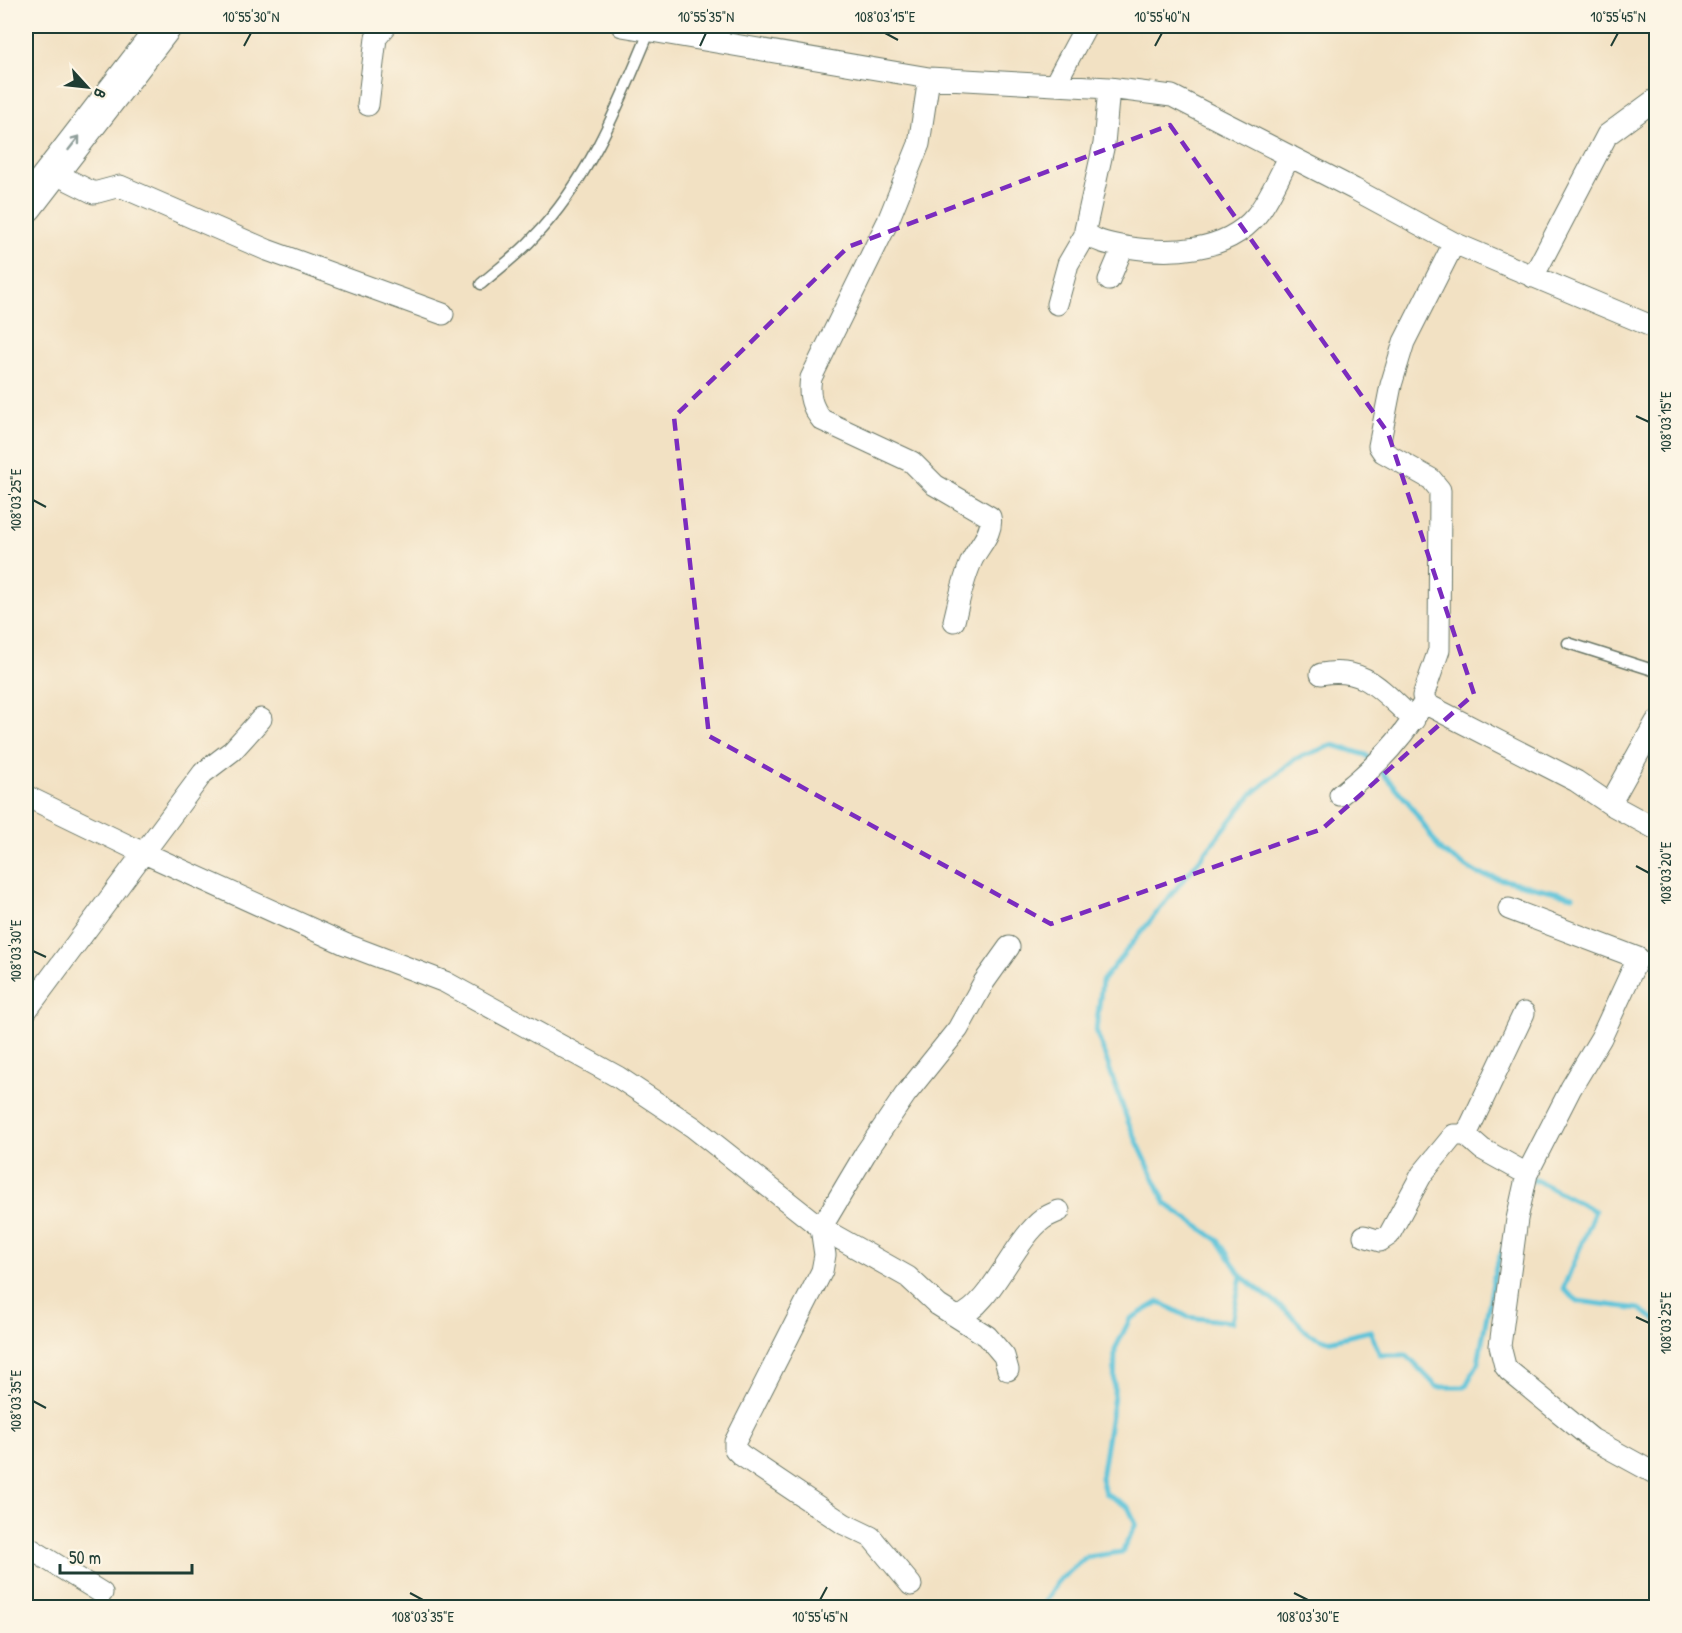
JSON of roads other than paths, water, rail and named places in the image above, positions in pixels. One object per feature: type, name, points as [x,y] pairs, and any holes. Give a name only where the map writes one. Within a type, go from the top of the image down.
[{"type":"highway","points":[[26,206],[39,171],[136,26]]},
{"type":"highway","points":[[39,171],[165,26]]},
{"type":"street","points":[[368,105],[376,38],[386,26]]},
{"type":"street","points":[[622,26],[929,78],[1109,88],[1172,96],[1454,243],[1656,328]]},
{"type":"street","points":[[1054,84],[1086,26]]},
{"type":"street","points":[[929,78],[919,144],[888,222],[811,378],[809,390],[815,412],[822,420],[912,462],[935,485],[990,517],[992,523],[971,562],[954,621]]},
{"type":"street","points":[[1057,304],[1068,264],[1086,233],[1104,144],[1109,88]]},
{"type":"street","points":[[1533,277],[1607,135],[1656,99]]},
{"type":"street","points":[[1086,233],[1105,242],[1124,247],[1159,252],[1216,244],[1256,217],[1290,156]]},
{"type":"street","points":[[39,171],[94,193],[120,186],[267,250],[443,315]]},
{"type":"street","points":[[1454,243],[1404,342],[1391,385],[1378,446],[1383,452],[1431,478],[1440,490],[1439,650],[1423,696],[1425,701],[1575,781],[1610,804],[1656,829]]},
{"type":"street","points":[[1108,280],[1124,247]]},
{"type":"street","points":[[1321,674],[1339,671],[1364,676],[1414,720]]},
{"type":"street","points":[[1340,795],[1370,772],[1414,720],[1425,701]]},
{"type":"street","points":[[26,1011],[203,773],[232,751],[261,719]]},
{"type":"street","points":[[1610,804],[1656,722]]},
{"type":"street","points":[[26,796],[142,853],[345,944],[445,982],[618,1077],[693,1127],[821,1228],[924,1288],[938,1305],[994,1342],[1004,1356],[1008,1370]]},
{"type":"street","points":[[1509,909],[1638,958],[1601,1038],[1571,1088],[1527,1174],[1517,1219],[1501,1336],[1500,1346],[1505,1366],[1592,1439],[1656,1474]]},
{"type":"street","points":[[911,1586],[871,1537],[844,1524],[735,1449],[735,1443],[822,1271],[825,1255],[821,1228],[865,1154],[905,1095],[958,1029],[984,982],[1009,947]]},
{"type":"street","points":[[1466,1135],[1524,1013]]},
{"type":"street","points":[[1364,1236],[1380,1240],[1389,1235],[1422,1174],[1441,1148],[1454,1135],[1466,1135],[1482,1149],[1527,1174]]},
{"type":"street","points":[[958,1317],[967,1314],[980,1300],[1040,1221],[1059,1211]]},
{"type":"street","points":[[26,1546],[102,1593]]},
{"type":"lane","points":[[481,284],[533,239],[565,200],[603,140],[650,29]]},
{"type":"lane","points":[[1568,643],[1656,671]]},
{"type":"waterway","points":[[1042,1608],[1057,1582],[1086,1557],[1122,1552],[1136,1524],[1128,1507],[1105,1493],[1101,1478],[1114,1396],[1115,1349],[1130,1319],[1159,1302],[1188,1317],[1232,1322],[1241,1276],[1219,1241],[1166,1204],[1128,1122],[1096,1030],[1102,981],[1252,794],[1295,759],[1333,745],[1366,755],[1372,761]]},
{"type":"waterway","points":[[1378,768],[1408,802],[1441,851],[1478,874],[1573,896]]},
{"type":"waterway","points":[[1534,1181],[1534,1179],[1595,1211],[1563,1289],[1578,1301],[1640,1309],[1656,1320]]},
{"type":"waterway","points":[[1241,1276],[1291,1315],[1309,1334],[1328,1341],[1370,1331],[1380,1355],[1406,1355],[1437,1387],[1465,1387],[1478,1363],[1496,1266],[1504,1247]]}]
